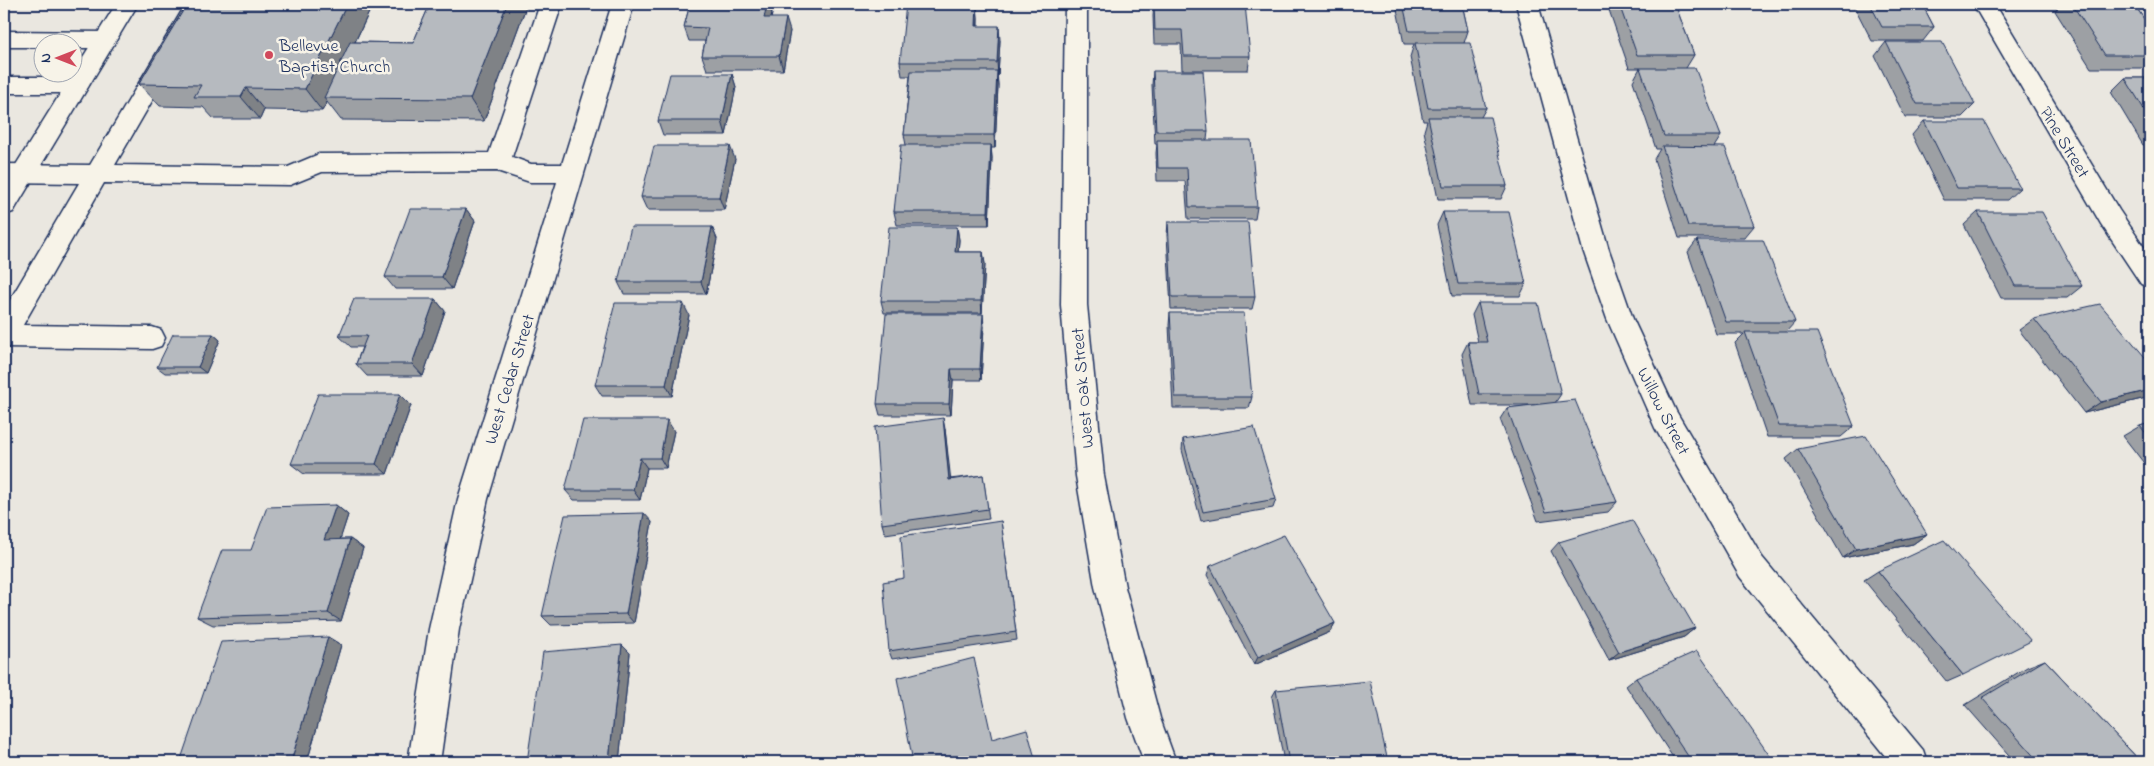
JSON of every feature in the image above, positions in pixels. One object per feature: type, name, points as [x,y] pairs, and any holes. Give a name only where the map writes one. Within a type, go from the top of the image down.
[{"type":"street","points":[[4,205],[13,174],[76,85],[127,4]]},
{"type":"street","points":[[152,338],[4,334],[197,4]]},
{"type":"street","points":[[498,162],[552,4]]},
{"type":"street","name":"West Cedar Street","points":[[424,762],[444,629],[473,499],[623,4]]},
{"type":"street","name":"West Oak Street","points":[[1076,4],[1074,306],[1089,467],[1099,534],[1110,587],[1144,718],[1160,762]]},
{"type":"street","name":"Willow Street","points":[[1527,4],[1596,250],[1620,319],[1664,419],[1751,567],[1911,762]]},
{"type":"street","name":"Pine Street","points":[[1984,4],[2110,217],[2150,278]]},
{"type":"street","points":[[4,39],[104,40]]},
{"type":"street","points":[[5,87],[76,85]]},
{"type":"street","points":[[13,174],[290,176],[319,163],[498,162],[530,173],[571,173]]},
{"type":"building","name":"Bellevue Baptist Church","points":[[187,4],[347,4],[305,89],[246,88],[241,97],[194,97],[201,85],[139,84]]},
{"type":"building","points":[[430,4],[507,4],[470,99],[324,98],[350,42],[413,43]]},
{"type":"building","points":[[690,4],[767,4],[764,18],[786,18],[779,56],[702,56],[708,28],[684,27]]},
{"type":"building","points":[[906,4],[977,4],[976,26],[999,26],[997,62],[900,62]]},
{"type":"building","points":[[1154,4],[1245,4],[1250,56],[1184,56],[1182,30],[1155,30]]},
{"type":"building","points":[[1403,4],[1462,4],[1468,31],[1409,31]]},
{"type":"building","points":[[1619,4],[1675,4],[1694,55],[1637,55]]},
{"type":"building","points":[[1870,4],[1922,4],[1934,27],[1882,27]]},
{"type":"building","points":[[2072,4],[2134,4],[2150,28],[2150,55],[2105,55]]},
{"type":"building","points":[[1886,42],[1942,42],[1975,104],[1917,104]]},
{"type":"building","points":[[1415,43],[1470,43],[1486,108],[1428,108]]},
{"type":"building","points":[[1640,68],[1695,68],[1721,136],[1664,136]]},
{"type":"building","points":[[911,71],[997,71],[994,135],[904,135]]},
{"type":"building","points":[[1153,71],[1203,71],[1208,131],[1156,131]]},
{"type":"building","points":[[670,74],[732,74],[722,121],[658,121]]},
{"type":"building","points":[[2125,78],[2150,78],[2150,119]]},
{"type":"building","points":[[1428,117],[1490,117],[1507,186],[1443,186]]},
{"type":"building","points":[[1924,121],[1984,121],[2020,188],[1957,188]]},
{"type":"building","points":[[1157,140],[1251,140],[1257,207],[1189,207],[1187,168],[1158,168]]},
{"type":"building","points":[[901,145],[991,145],[988,212],[894,212]]},
{"type":"building","points":[[654,146],[730,146],[719,197],[641,197]]},
{"type":"building","points":[[1662,146],[1725,147],[1754,226],[1688,226]]},
{"type":"building","points":[[410,209],[466,209],[442,277],[385,277]]},
{"type":"building","points":[[1443,212],[1509,212],[1526,284],[1458,284]]},
{"type":"building","points":[[1978,212],[2042,212],[2082,286],[2015,286]]},
{"type":"building","points":[[1168,222],[1248,222],[1255,297],[1172,297]]},
{"type":"building","points":[[631,227],[712,227],[701,282],[618,282]]},
{"type":"building","points":[[889,227],[957,227],[955,252],[983,252],[981,301],[881,301]]},
{"type":"building","points":[[1697,240],[1763,240],[1795,322],[1726,322]]},
{"type":"building","points":[[354,299],[435,299],[412,364],[356,364],[367,336],[339,336]]},
{"type":"building","points":[[615,303],[683,303],[666,385],[595,385]]},
{"type":"building","points":[[1478,303],[1538,303],[1561,394],[1479,394],[1468,342],[1487,342]]},
{"type":"building","points":[[2100,304],[2150,363],[2150,390],[2101,402],[2034,319]]},
{"type":"building","points":[[1170,313],[1244,313],[1252,397],[1175,397]]},
{"type":"building","points":[[886,314],[983,314],[980,369],[951,369],[949,404],[877,404]]},
{"type":"building","points":[[1745,332],[1817,332],[1854,426],[1779,426]]},
{"type":"building","points":[[173,334],[213,334],[198,367],[157,367]]},
{"type":"building","points":[[318,394],[400,394],[376,464],[291,464]]},
{"type":"building","points":[[1575,400],[1617,502],[1546,512],[1507,408]]},
{"type":"building","points":[[943,418],[949,480],[983,475],[988,509],[882,524],[875,427]]},
{"type":"building","points":[[583,420],[667,420],[660,458],[640,458],[633,490],[565,490]]},
{"type":"building","points":[[2150,423],[2150,438],[2140,426]]},
{"type":"building","points":[[1254,427],[1276,499],[1203,512],[1183,439]]},
{"type":"building","points":[[1866,436],[1927,534],[1856,549],[1798,449]]},
{"type":"building","points":[[336,505],[324,540],[350,539],[328,613],[197,617],[222,550],[251,550],[267,507]]},
{"type":"building","points":[[644,513],[626,614],[542,616],[565,515]]},
{"type":"building","points":[[1632,520],[1695,628],[1619,652],[1559,542]]},
{"type":"building","points":[[1001,521],[1016,632],[889,651],[883,582],[904,578],[901,536]]},
{"type":"building","points":[[1284,535],[1335,623],[1258,657],[1210,566]]},
{"type":"building","points":[[1944,540],[2031,641],[1963,675],[1878,571]]},
{"type":"building","points":[[328,637],[292,758],[180,762],[221,642]]},
{"type":"building","points":[[622,645],[609,760],[527,762],[543,652]]},
{"type":"building","points":[[1697,651],[1774,762],[1692,762],[1636,678]]},
{"type":"building","points":[[974,658],[992,739],[1027,729],[1036,762],[913,762],[897,678]]},
{"type":"building","points":[[2045,660],[2141,762],[2039,762],[1982,698]]},
{"type":"building","points":[[1370,681],[1388,762],[1289,762],[1276,690]]},
{"type":"place","name":"Bellevue Baptist Church","points":[[269,55]]}]
